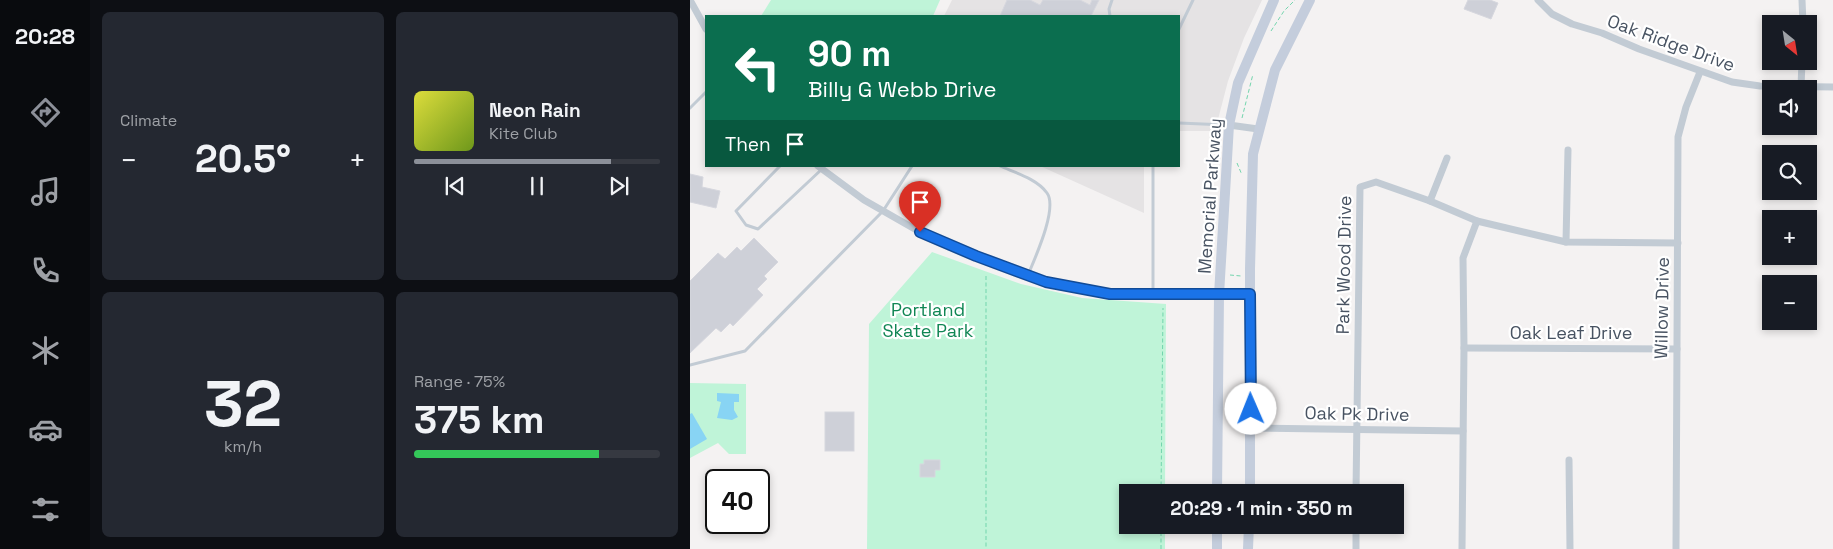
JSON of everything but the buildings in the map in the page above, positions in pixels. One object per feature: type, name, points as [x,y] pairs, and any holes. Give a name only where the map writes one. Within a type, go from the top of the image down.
[{"type":"street","points":[[690,0],[705,28]]},
{"type":"street","name":"Memorial Parkway","points":[[1217,484],[1219,295],[1229,125],[1238,83],[1274,0]]},
{"type":"street","points":[[1250,484],[1250,294],[1253,154],[1275,70],[1310,0]]},
{"type":"street","name":"Oak Ridge Drive","points":[[1538,0],[1552,14],[1572,24],[1602,33],[1700,72],[1732,82],[1762,86]]},
{"type":"street","points":[[1802,0],[1803,15]]},
{"type":"street","name":"Willow Drive","points":[[1676,549],[1678,137],[1686,107],[1700,72]]},
{"type":"street","name":"Oak Ridge Drive","points":[[1817,87],[1833,87]]},
{"type":"street","points":[[1229,125],[1258,129]]},
{"type":"street","points":[[1566,242],[1568,150]]},
{"type":"street","points":[[1430,201],[1447,158]]},
{"type":"street","points":[[820,168],[883,211],[920,232],[1046,282],[1110,294],[1152,296],[1250,294]]},
{"type":"street","name":"Park Wood Drive","points":[[1356,484],[1360,187],[1376,182],[1477,220],[1566,242],[1678,243]]},
{"type":"street","points":[[1462,549],[1463,258],[1477,220]]},
{"type":"street","name":"Oak Leaf Drive","points":[[1464,348],[1677,349]]},
{"type":"street","name":"Oak Pk Drive","points":[[1251,428],[1463,431]]},
{"type":"street","points":[[1569,460],[1570,549]]},
{"type":"street","points":[[1217,534],[1217,549]]},
{"type":"street","points":[[1248,549],[1249,534]]},
{"type":"street","points":[[1356,534],[1356,549]]},
{"type":"lane","points":[[1110,15],[1109,9],[1112,0]]},
{"type":"lane","points":[[1180,28],[1193,0]]},
{"type":"lane","points":[[690,108],[705,93]]},
{"type":"lane","points":[[1180,123],[1229,125]]},
{"type":"lane","points":[[779,167],[736,210],[746,225],[758,229],[820,168]]},
{"type":"lane","points":[[690,365],[745,351],[883,211],[911,167]]},
{"type":"lane","points":[[1002,167],[1029,178],[1047,193],[1051,206],[1028,275]]},
{"type":"lane","points":[[1152,296],[1153,167]]},
{"type":"path","points":[[986,276],[986,549]]},
{"type":"path","points":[[1161,484],[1163,308]]},
{"type":"path","points":[[1161,534],[1161,549]]},
{"type":"shaded area","points":[[952,0],[1262,0],[1244,38],[1228,81],[1215,131],[1180,131],[1180,15],[944,15]]},
{"type":"shaded area","points":[[1042,167],[1144,167],[1144,213]]},
{"type":"green space","points":[[771,0],[940,0],[933,15],[762,15]]},
{"type":"green space","name":"Portland Skate Park","points":[[932,252],[1021,284],[1082,298],[1166,304],[1165,484],[1119,484],[1119,534],[1165,534],[1165,549],[867,549],[869,324]]},
{"type":"green space","points":[[690,383],[746,384],[746,454],[729,454],[718,443],[690,458]]},
{"type":"water","points":[[717,393],[739,394],[739,402],[734,402],[734,410],[738,417],[732,420],[717,418],[721,402],[717,401]]},
{"type":"water","points":[[692,413],[707,439],[690,449],[690,414]]},
{"type":"route","points":[[920,232],[976,256],[1046,282],[1110,294],[1160,296],[1250,294],[1251,409]]}]
